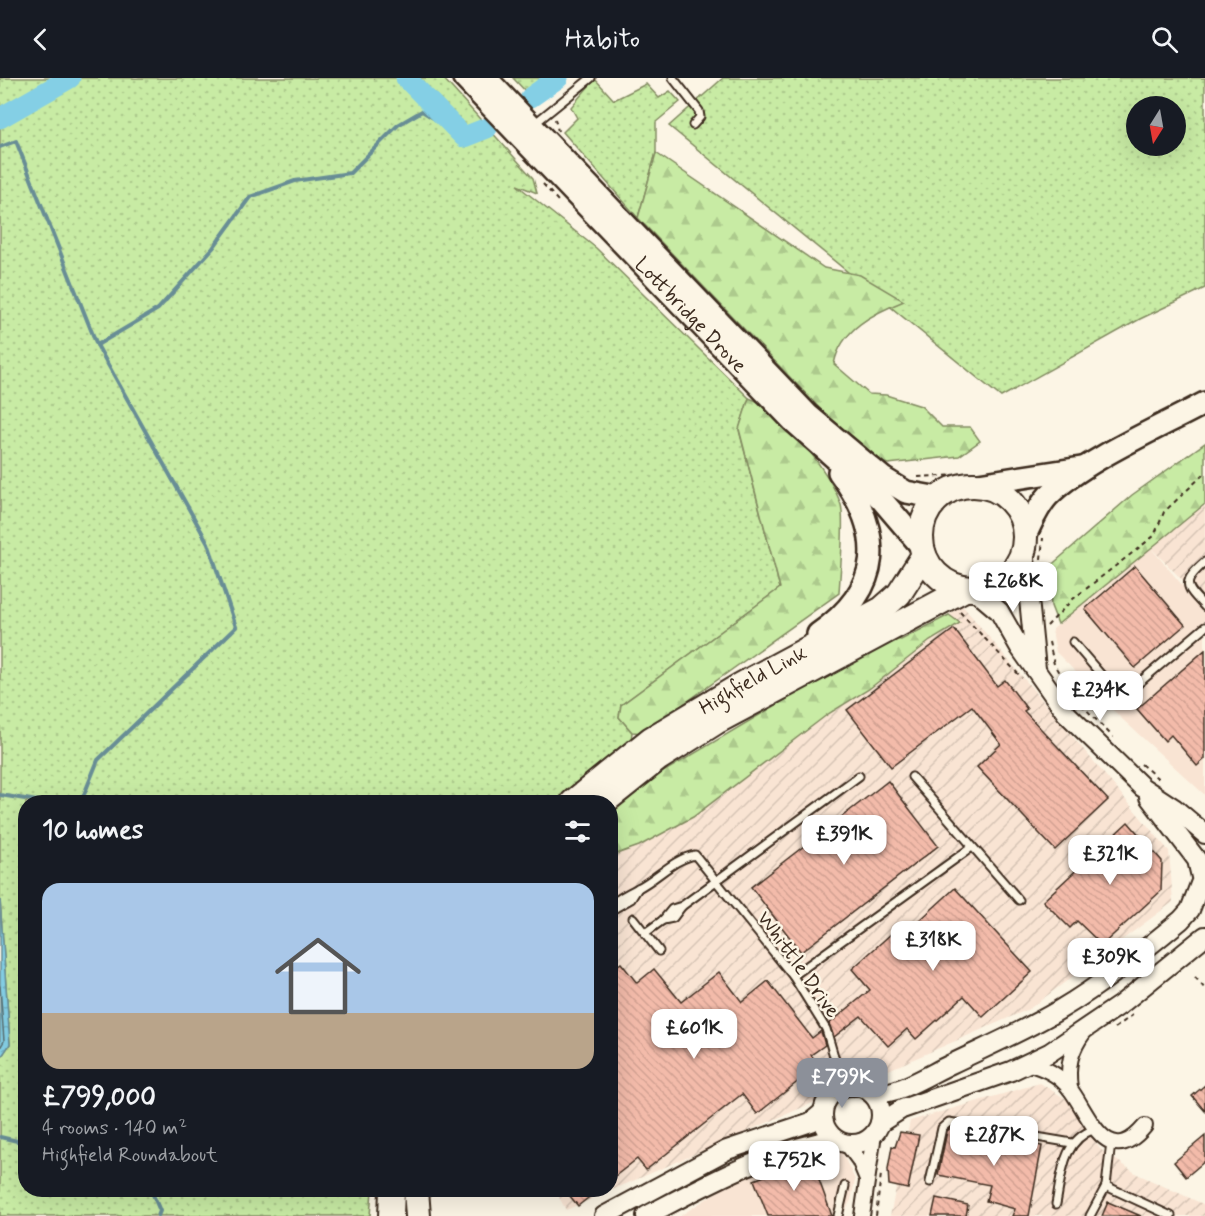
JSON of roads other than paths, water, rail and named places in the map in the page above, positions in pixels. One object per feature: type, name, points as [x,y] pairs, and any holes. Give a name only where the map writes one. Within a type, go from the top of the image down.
[{"type":"highway","points":[[971,479],[1009,500],[1023,523],[1025,543],[1019,562],[1005,578],[965,596],[941,578],[923,551],[924,521],[939,498],[971,479]]},
{"type":"highway","name":"Highfield Link","points":[[582,795],[651,739],[782,663],[882,609],[899,594],[923,551]]},
{"type":"highway","name":"Highfield Link","points":[[613,795],[659,758],[716,722],[965,596]]},
{"type":"highway","points":[[392,1197],[392,1216]]},
{"type":"highway","points":[[417,1197],[418,1216]]},
{"type":"main road","name":"Lottbridge Drove","points":[[464,78],[823,450],[881,499],[923,551]]},
{"type":"main road","name":"Lottbridge Drove","points":[[486,78],[540,119],[808,415],[883,478],[906,492],[939,498]]},
{"type":"main road","points":[[1025,543],[1035,514],[1048,496],[1086,467],[1205,403]]},
{"type":"main road","points":[[782,663],[851,608],[862,589],[870,565],[871,543],[859,500],[823,450]]},
{"type":"main road","points":[[971,479],[1086,467]]},
{"type":"street","points":[[1025,543],[1031,677]]},
{"type":"street","points":[[965,596],[999,611],[1031,677],[1142,787],[1197,860],[1202,876],[1205,906]]},
{"type":"street","points":[[1142,787],[1174,808],[1205,834]]},
{"type":"street","points":[[872,1094],[890,1092],[1006,1039],[1068,1004],[1111,976],[1181,920],[1190,910],[1202,876]]},
{"type":"street","points":[[646,1216],[753,1162],[810,1143],[866,1141],[902,1109],[1027,1063],[1087,1029],[1156,977],[1205,936]]},
{"type":"street","points":[[1070,1089],[1068,1073],[1071,1053],[1087,1029]]},
{"type":"street","points":[[1027,1063],[1046,1069],[1070,1089],[1100,1136],[1111,1142],[1131,1140],[1145,1126]]},
{"type":"street","points":[[604,1216],[727,1150],[811,1122],[822,1113],[828,1096],[843,1087],[859,1086],[872,1094],[880,1107],[862,1216]]},
{"type":"street","points":[[822,1113],[825,1127],[859,1160],[867,1179]]},
{"type":"lane","points":[[540,119],[591,78]]},
{"type":"lane","points":[[673,78],[699,111],[700,117],[693,125]]},
{"type":"lane","points":[[1205,562],[1192,574],[1187,584],[1189,591],[1205,608]]},
{"type":"lane","points":[[1074,642],[1121,698],[1205,627]]},
{"type":"lane","points":[[645,933],[663,920],[672,909],[682,906],[725,872],[859,776]]},
{"type":"lane","points":[[912,777],[1020,900]]},
{"type":"lane","points":[[793,976],[972,848]]},
{"type":"lane","name":"Whittle Drive","points":[[638,888],[684,857],[695,855],[793,976],[826,1029],[843,1087]]},
{"type":"lane","points":[[618,899],[627,892],[638,888]]},
{"type":"lane","points":[[618,906],[631,898],[638,888]]},
{"type":"lane","points":[[633,918],[659,951]]},
{"type":"lane","points":[[930,1182],[942,1128],[949,1122],[1072,1143]]},
{"type":"lane","points":[[1056,1204],[1072,1143],[1085,1132],[1095,1129]]},
{"type":"lane","points":[[1090,1216],[1106,1185],[1111,1142]]},
{"type":"lane","points":[[1106,1185],[1171,1216]]},
{"type":"lane","points":[[838,1216],[845,1186]]},
{"type":"water","points":[[0,899],[10,1044],[0,1059]]},
{"type":"waterway","points":[[0,118],[70,78]]},
{"type":"waterway","points":[[406,78],[464,137],[487,128]]},
{"type":"waterway","points":[[531,97],[558,78]]},
{"type":"waterway","points":[[97,345],[158,309],[213,248],[250,197],[295,181],[350,173],[398,125],[422,111],[464,137]]},
{"type":"waterway","points":[[0,147],[16,141],[97,345],[208,543],[236,627],[98,760],[84,795]]},
{"type":"waterway","points":[[0,795],[18,798]]},
{"type":"waterway","points":[[0,1137],[18,1141]]},
{"type":"waterway","points":[[154,1197],[160,1211],[158,1216]]}]
